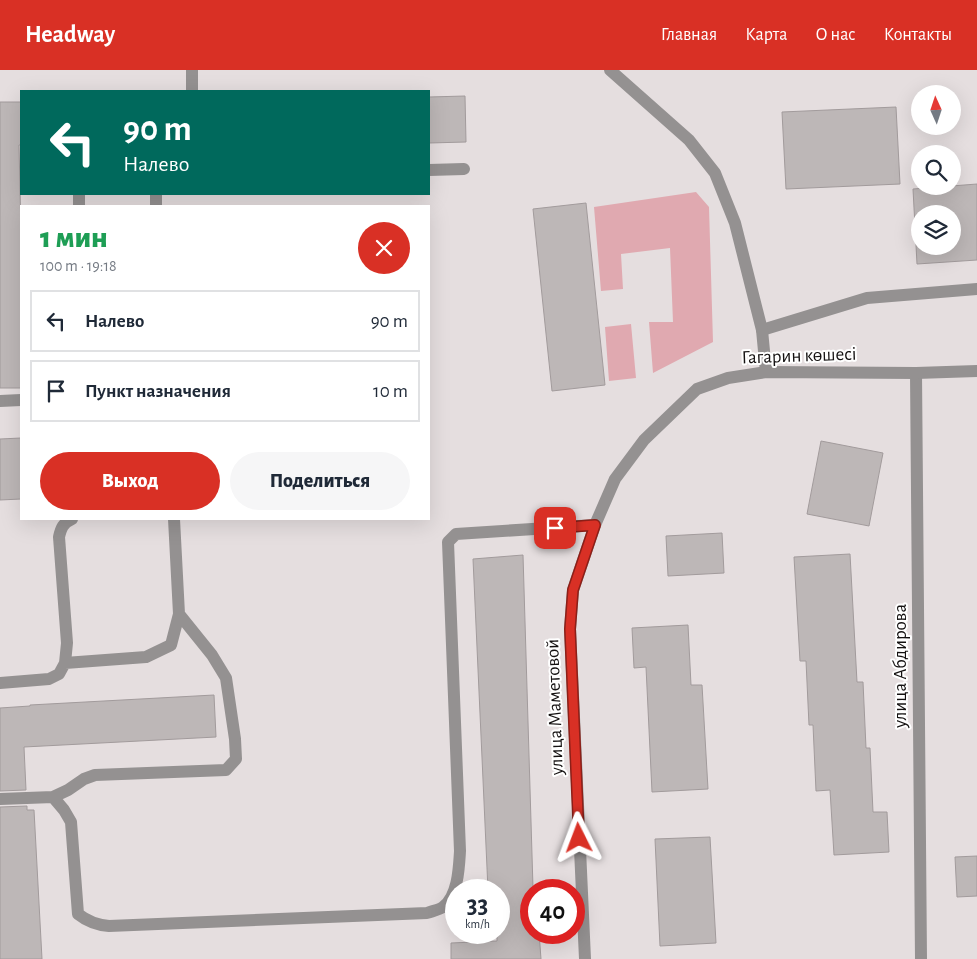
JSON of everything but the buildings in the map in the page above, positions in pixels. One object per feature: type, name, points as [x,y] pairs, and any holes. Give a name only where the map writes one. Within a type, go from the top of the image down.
[{"type":"street","points":[[192,70],[192,90]]},
{"type":"street","points":[[610,70],[689,140],[715,173],[735,222],[762,330],[766,372]]},
{"type":"street","points":[[430,170],[464,169]]},
{"type":"street","points":[[762,330],[867,298],[977,289]]},
{"type":"street","name":"Гагарин көшесі","points":[[644,440],[696,389],[728,378],[766,372],[916,373],[977,371]]},
{"type":"street","name":"улица Абдирова","points":[[916,373],[921,959]]},
{"type":"street","points":[[0,401],[20,400]]},
{"type":"street","name":"улица Маметовой","points":[[585,959],[570,629],[573,590],[595,525],[616,479],[644,440]]},
{"type":"street","points":[[0,683],[49,679],[60,674],[65,663],[67,643],[59,537],[66,522],[70,520]]},
{"type":"street","points":[[65,663],[146,657],[171,645],[179,614],[174,520]]},
{"type":"street","points":[[53,797],[71,822],[78,914],[95,925],[109,926],[427,913],[442,908],[455,889],[459,872],[460,850],[448,542],[456,534],[595,525]]},
{"type":"street","points":[[0,799],[53,797],[84,779],[95,775],[226,770],[236,759],[226,678],[212,655],[179,614]]},
{"type":"shaded area","points":[[696,192],[709,207],[713,342],[653,373],[649,322],[673,322],[670,248],[621,254],[623,289],[601,291],[594,207]]},
{"type":"shaded area","points":[[631,324],[636,378],[609,381],[605,327]]},
{"type":"route","points":[[555,528],[595,525],[573,590],[570,629],[579,838]]}]
